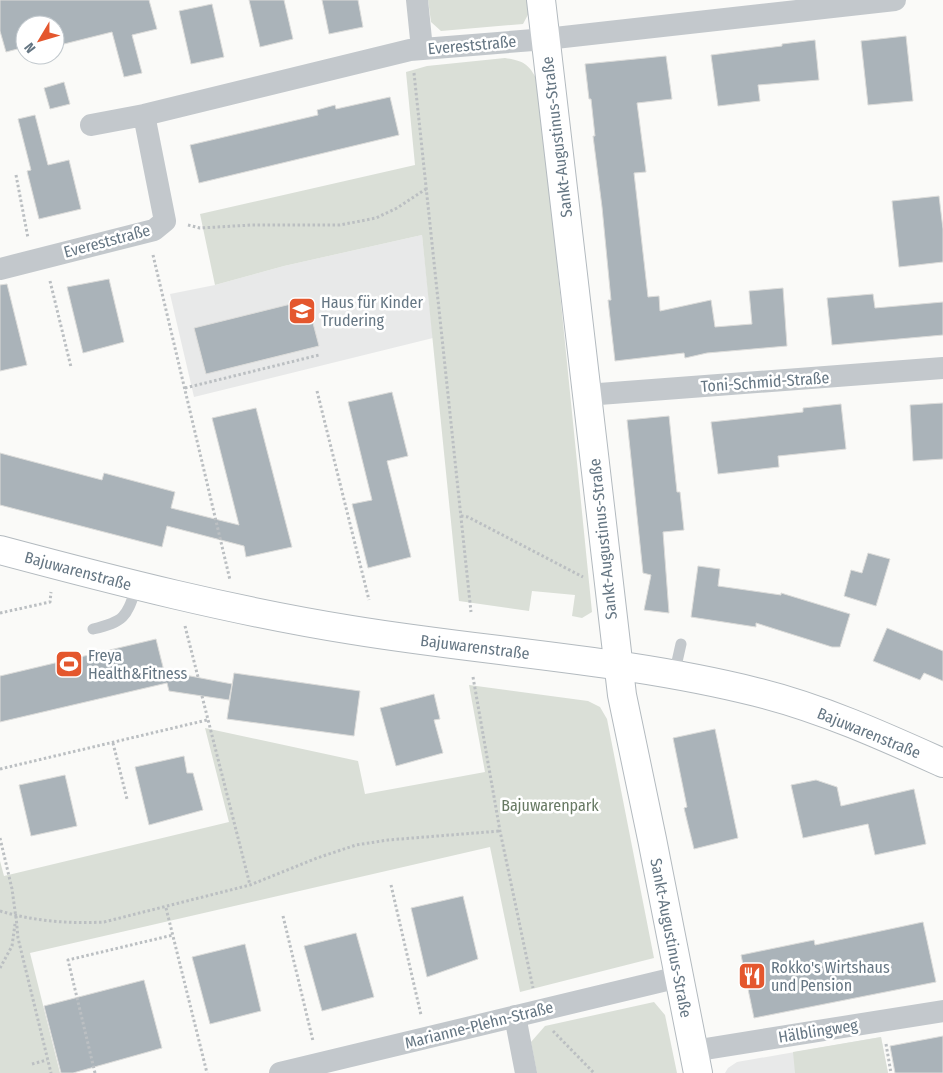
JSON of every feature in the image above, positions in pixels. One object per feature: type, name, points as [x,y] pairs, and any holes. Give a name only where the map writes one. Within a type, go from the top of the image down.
[{"type":"street","points":[[416,50],[417,0]]},
{"type":"street","name":"Sankt-Augustinus-Straße","points":[[541,0],[622,695],[696,1062]]},
{"type":"street","name":"Evereststraße","points":[[91,125],[144,115],[416,50],[546,39],[896,0]]},
{"type":"street","name":"Evereststraße","points":[[0,269],[154,230],[165,221],[144,115]]},
{"type":"street","name":"Toni-Schmid-Straße","points":[[586,395],[943,368]]},
{"type":"street","name":"Bajuwarenstraße","points":[[0,550],[137,586],[215,604],[351,630],[618,666],[674,675],[760,693],[870,730],[943,763]]},
{"type":"street","name":"Marianne-Plehn-Straße","points":[[280,1073],[679,977]]},
{"type":"street","name":"Hälblingweg","points":[[696,1062],[943,1011]]},
{"type":"street","points":[[515,1016],[526,1073]]},
{"type":"lane","points":[[93,629],[114,624],[128,612],[137,586]]},
{"type":"lane","points":[[674,675],[681,644]]},
{"type":"path","points":[[416,50],[414,74],[471,612]]},
{"type":"path","points":[[16,175],[72,367]]},
{"type":"path","points":[[165,221],[200,228],[252,225],[340,225],[376,218],[397,208],[426,189]]},
{"type":"path","points":[[151,247],[230,580]]},
{"type":"path","points":[[185,388],[318,355]]},
{"type":"path","points":[[317,391],[368,600]]},
{"type":"path","points":[[461,516],[468,517],[584,578],[607,579]]},
{"type":"path","points":[[0,613],[50,602],[50,592]]},
{"type":"path","points":[[185,626],[198,677]]},
{"type":"path","points":[[473,677],[500,831],[537,1010],[549,1028],[594,1073]]},
{"type":"path","points":[[202,696],[250,885]]},
{"type":"path","points":[[0,768],[207,720]]},
{"type":"path","points":[[113,743],[126,799]]},
{"type":"path","points":[[0,912],[16,916],[79,924],[104,922],[166,908],[250,885],[317,858],[356,845],[388,840],[500,831]]},
{"type":"path","points":[[0,838],[16,916],[18,938],[51,1073]]},
{"type":"path","points":[[391,885],[426,1038]]},
{"type":"path","points":[[166,908],[207,1073]]},
{"type":"path","points":[[0,968],[12,946],[16,916]]},
{"type":"path","points":[[283,916],[318,1064]]},
{"type":"path","points":[[95,1073],[68,960],[173,935]]},
{"type":"path","points":[[32,1064],[47,1060]]},
{"type":"shaded area","name":"Haus für Kinder Trudering","points":[[422,235],[433,338],[194,397],[170,294]]},
{"type":"shaded area","points":[[881,1037],[888,1073],[725,1073],[728,1068],[737,1062]]},
{"type":"green space","points":[[428,0],[530,0],[531,9],[523,24],[441,31],[431,22]]},
{"type":"green space","points":[[505,58],[522,62],[539,83],[592,612],[582,618],[572,616],[575,595],[532,591],[529,611],[459,601],[422,235],[284,266],[215,285],[200,214],[415,165],[406,72],[427,66]]},
{"type":"green space","name":"Bajuwarenpark","points":[[469,685],[588,701],[600,707],[607,719],[654,958],[520,992],[490,847],[30,953],[60,1073],[0,1073],[0,861],[4,876],[229,822],[205,728],[358,761],[365,794],[485,772]]},
{"type":"green space","points":[[654,1002],[665,1015],[677,1073],[537,1073],[531,1042],[545,1026]]},
{"type":"green space","points":[[881,1037],[888,1073],[795,1073],[793,1052]]},
{"type":"building","points":[[0,0],[149,0],[157,29],[132,35],[142,73],[124,77],[112,32],[65,44],[65,15],[15,15],[15,50],[6,52],[0,31]]},
{"type":"building","points":[[249,0],[284,0],[293,39],[260,47]]},
{"type":"building","points":[[322,0],[358,0],[363,27],[329,34]]},
{"type":"building","points":[[212,4],[224,57],[191,64],[179,11]]},
{"type":"building","points":[[906,36],[913,101],[868,105],[861,41]]},
{"type":"building","points":[[815,40],[819,80],[758,85],[760,101],[718,106],[711,55]]},
{"type":"building","points":[[666,56],[672,99],[637,103],[646,172],[634,173],[648,297],[659,296],[660,311],[711,300],[715,327],[752,324],[749,291],[783,288],[787,346],[707,353],[685,358],[684,353],[615,361],[608,300],[611,300],[602,207],[593,136],[595,136],[585,64]]},
{"type":"building","points":[[64,82],[70,104],[50,109],[44,88]]},
{"type":"building","points":[[390,97],[399,135],[199,183],[190,145],[318,115],[317,110],[335,105],[336,109]]},
{"type":"building","points":[[35,115],[48,165],[69,160],[81,209],[39,219],[27,171],[31,170],[18,119]]},
{"type":"building","points":[[939,196],[943,229],[943,262],[899,267],[892,201]]},
{"type":"building","points":[[109,279],[124,342],[83,353],[67,287]]},
{"type":"building","points":[[7,284],[27,365],[0,371],[0,285]]},
{"type":"building","points":[[873,294],[875,308],[943,302],[943,335],[832,345],[827,298]]},
{"type":"building","points":[[307,300],[319,346],[206,374],[194,328]]},
{"type":"building","points":[[392,392],[408,456],[387,461],[411,557],[368,568],[352,504],[372,500],[348,402]]},
{"type":"building","points":[[943,403],[943,459],[913,461],[910,405]]},
{"type":"building","points":[[841,404],[846,449],[778,456],[779,467],[718,474],[711,422],[803,412],[803,408]]},
{"type":"building","points":[[256,408],[292,547],[246,557],[244,546],[167,526],[162,547],[0,505],[0,453],[102,480],[104,473],[175,492],[171,508],[239,525],[212,418]]},
{"type":"building","points":[[669,416],[677,492],[680,492],[684,530],[663,532],[669,613],[644,610],[651,575],[643,573],[627,420]]},
{"type":"building","points":[[868,553],[890,559],[876,606],[844,596],[851,570],[862,573]]},
{"type":"building","points":[[698,566],[720,569],[718,586],[781,595],[781,593],[850,614],[840,647],[832,647],[756,623],[756,627],[691,617]]},
{"type":"building","points":[[887,628],[943,651],[943,681],[924,673],[920,680],[873,661]]},
{"type":"building","points":[[156,639],[164,671],[232,684],[229,700],[169,691],[167,683],[0,722],[0,676]]},
{"type":"building","points":[[234,673],[360,691],[354,736],[227,719]]},
{"type":"building","points":[[434,694],[440,719],[434,720],[443,753],[396,766],[380,708]]},
{"type":"building","points":[[715,729],[738,838],[694,849],[684,808],[687,807],[673,738]]},
{"type":"building","points":[[184,756],[187,773],[193,773],[203,810],[149,825],[135,767]]},
{"type":"building","points":[[65,775],[77,826],[31,836],[19,785]]},
{"type":"building","points":[[816,780],[837,787],[841,806],[914,789],[926,844],[875,855],[868,824],[803,838],[791,785]]},
{"type":"building","points":[[463,896],[478,959],[427,977],[411,908]]},
{"type":"building","points":[[923,922],[936,982],[754,1018],[741,955],[814,940],[815,945]]},
{"type":"building","points":[[356,933],[374,997],[322,1011],[304,946]]},
{"type":"building","points":[[245,944],[261,1011],[210,1024],[192,957]]},
{"type":"building","points":[[144,980],[162,1048],[73,1073],[61,1073],[44,1006]]},
{"type":"building","points":[[943,1036],[943,1073],[895,1073],[890,1046]]},
{"type":"place","name":"Haus für Kinder Trudering","points":[[302,311]]},
{"type":"place","name":"Freya Health&Fitness","points":[[69,664]]},
{"type":"place","name":"Rokko's Wirtshaus und Pension","points":[[752,976]]}]
